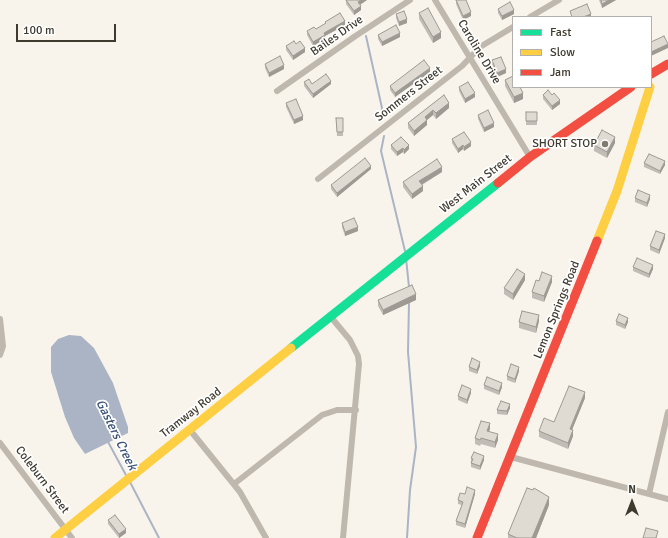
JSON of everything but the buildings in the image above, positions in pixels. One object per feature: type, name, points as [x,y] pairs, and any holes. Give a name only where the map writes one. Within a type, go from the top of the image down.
[{"type":"main road","points":[[653,72],[668,64]]},
{"type":"main road","name":"West Main Street","points":[[341,306],[530,157],[576,123],[629,88]]},
{"type":"main road","name":"Lemon Springs Road","points":[[477,538],[511,457],[617,191],[650,88]]},
{"type":"main road","name":"Tramway Road","points":[[55,538],[341,306]]},
{"type":"street","name":"Bailes Drive","points":[[277,91],[354,36],[410,0]]},
{"type":"street","name":"Caroline Drive","points":[[434,0],[530,157]]},
{"type":"street","points":[[532,16],[559,0]]},
{"type":"street","name":"Sommers Street","points":[[318,179],[462,66],[480,47],[512,28]]},
{"type":"street","points":[[330,316],[350,340],[358,356],[359,374],[343,538]]},
{"type":"street","points":[[0,319],[3,346],[0,355]]},
{"type":"street","points":[[234,484],[322,415],[337,410],[356,410]]},
{"type":"street","points":[[649,494],[668,412]]},
{"type":"street","points":[[190,430],[234,484],[266,538]]},
{"type":"street","name":"Coleburn Street","points":[[0,444],[72,538]]},
{"type":"street","points":[[511,457],[668,499]]},
{"type":"water","points":[[69,335],[81,336],[94,348],[113,383],[128,427],[128,433],[85,454],[74,438],[65,417],[51,372],[51,347],[58,339]]},
{"type":"waterway","points":[[366,36],[382,108],[381,121]]},
{"type":"waterway","points":[[384,136],[381,151],[405,251]]},
{"type":"waterway","points":[[406,258],[409,287]]},
{"type":"waterway","points":[[407,538],[410,490],[416,447],[408,352],[409,302]]},
{"type":"waterway","name":"Gasters Creek","points":[[107,440],[127,477]]},
{"type":"waterway","name":"Gasters Creek","points":[[130,482],[159,538]]},
{"type":"traffic: fast","points":[[291,348],[498,183]]},
{"type":"traffic: slow","points":[[597,241],[617,191],[650,88]]},
{"type":"traffic: slow","points":[[55,538],[291,348]]},
{"type":"traffic: jam","points":[[652,73],[668,64]]},
{"type":"traffic: jam","points":[[498,183],[530,157],[630,88]]},
{"type":"traffic: jam","points":[[477,538],[597,241]]},
{"type":"place","name":"SHORT STOP","points":[[605,144]]}]
